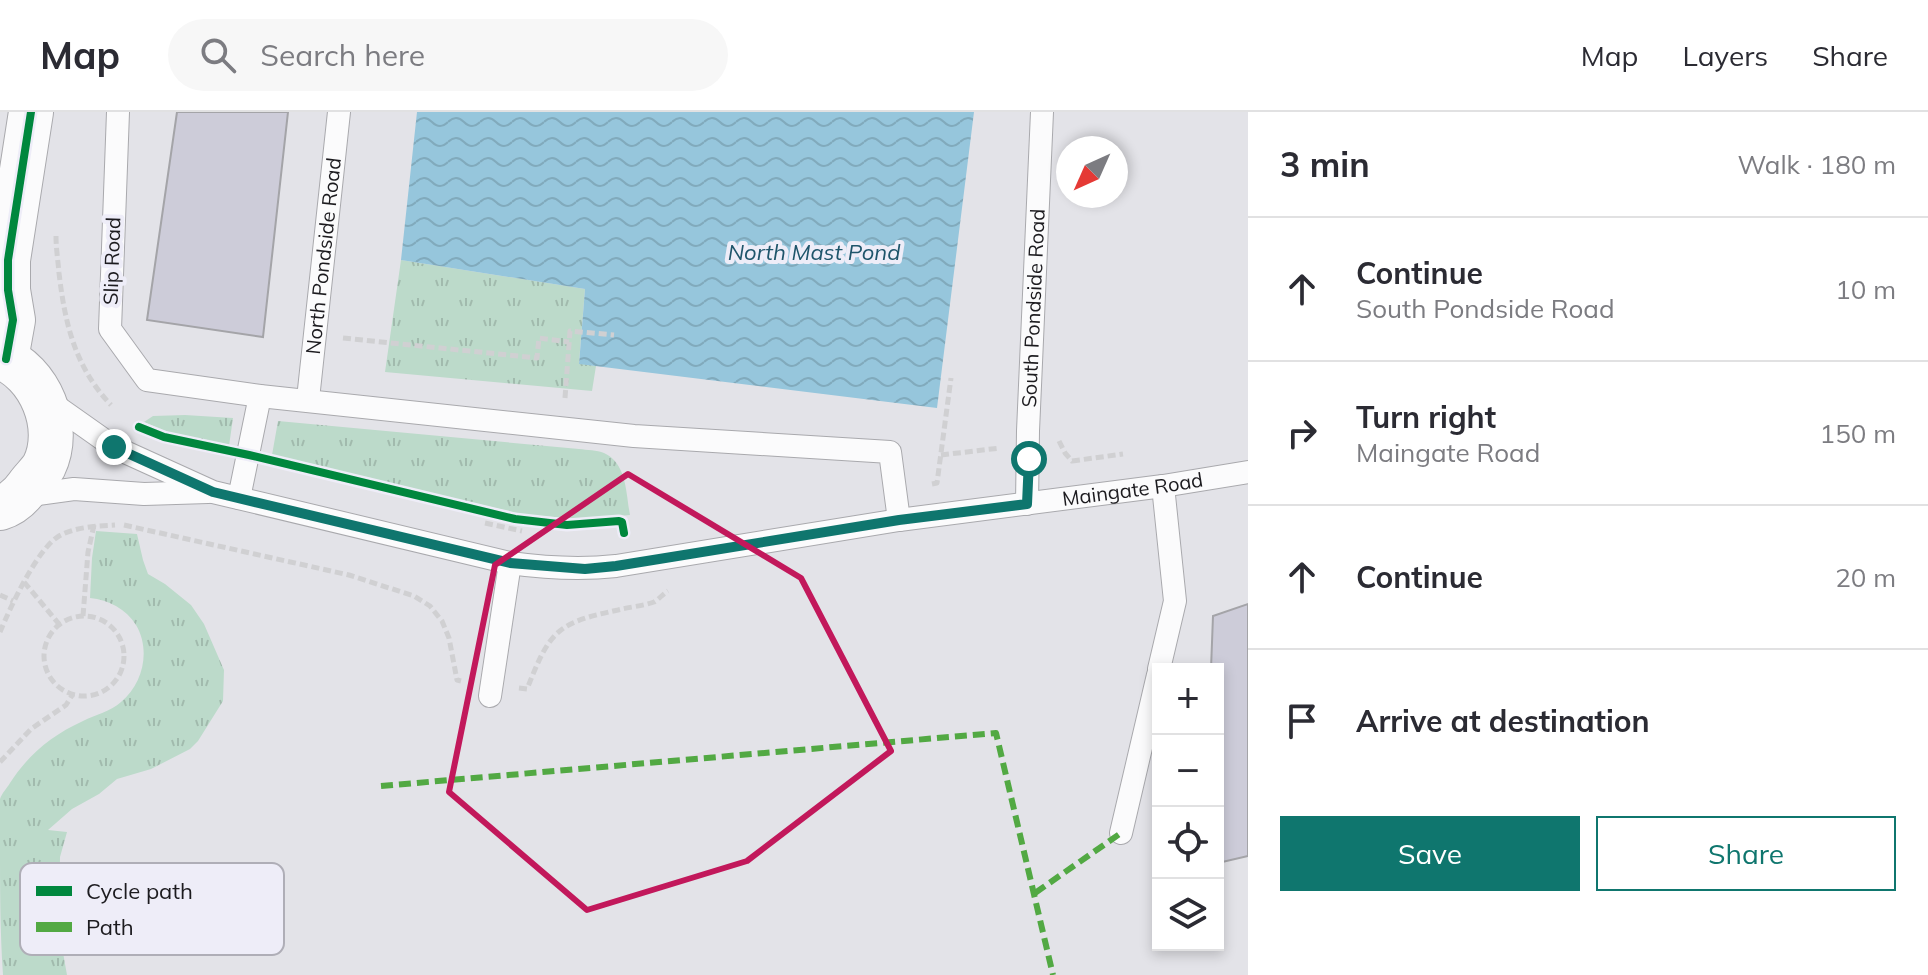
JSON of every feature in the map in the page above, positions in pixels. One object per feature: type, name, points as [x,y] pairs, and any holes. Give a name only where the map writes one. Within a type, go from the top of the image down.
[{"type":"street","points":[[6,511],[44,466],[50,442],[49,419],[42,396],[27,375],[3,358],[13,320],[8,290],[8,260],[31,112]]},
{"type":"lane","name":"Slip Road","points":[[118,112],[110,329],[147,380],[260,396],[634,436],[890,452],[895,491]]},
{"type":"lane","name":"North Pondside Road","points":[[308,399],[339,112]]},
{"type":"lane","name":"South Pondside Road","points":[[1027,504],[1042,112]]},
{"type":"lane","points":[[42,396],[114,447],[213,492]]},
{"type":"lane","points":[[239,498],[260,396]]},
{"type":"lane","name":"Maingate Road","points":[[213,492],[510,563],[585,569],[899,520],[1248,472]]},
{"type":"lane","points":[[1160,663],[1175,601],[1163,486]]},
{"type":"lane","points":[[6,511],[74,489],[144,494],[213,492]]},
{"type":"lane","points":[[895,491],[899,520]]},
{"type":"lane","points":[[490,696],[510,563]]},
{"type":"lane","points":[[1121,833],[1152,701]]},
{"type":"path","points":[[57,226],[64,312],[77,355],[98,391],[116,410]]},
{"type":"path","points":[[562,428],[570,331],[614,335]]},
{"type":"path","points":[[314,335],[537,358],[539,338],[569,342]]},
{"type":"path","points":[[895,491],[937,483],[951,378]]},
{"type":"path","points":[[1056,437],[1072,461],[1123,454]]},
{"type":"path","points":[[941,455],[1002,448]]},
{"type":"path","points":[[482,522],[524,532]]},
{"type":"path","points":[[83,616],[88,552],[94,526]]},
{"type":"path","points":[[24,582],[59,624]]},
{"type":"path","points":[[0,595],[13,601]]},
{"type":"path","points":[[83,616],[96,617],[108,623],[123,645],[124,658],[115,682],[105,691],[79,696],[57,686],[45,666],[44,655],[46,643],[59,624],[83,616]]},
{"type":"path","points":[[0,762],[31,729],[66,705],[73,694]]},
{"type":"highlighted area","points":[[628,474],[801,578],[891,751],[747,861],[587,910],[449,792],[495,565]]},
{"type":"green space","points":[[401,260],[585,289],[579,363],[596,366],[592,391],[385,372]]},
{"type":"green space","points":[[153,416],[233,418],[229,446],[164,431],[144,422]]},
{"type":"green space","points":[[278,421],[601,452],[612,458],[621,471],[630,515],[584,519],[525,515],[272,455]]},
{"type":"green space","points":[[96,531],[137,534],[148,574],[191,605],[204,624],[224,670],[223,701],[190,749],[151,769],[117,779],[99,794],[72,809],[48,830],[67,832],[60,863],[20,863],[20,955],[63,955],[67,975],[3,975],[0,799],[25,763],[51,739],[108,710],[129,695],[142,666],[141,635],[132,619],[116,606],[90,598]]},
{"type":"water","name":"North Mast Pond","points":[[417,112],[974,112],[937,408],[579,364],[585,289],[401,260]]},
{"type":"building","points":[[177,112],[288,112],[263,337],[147,320]]},
{"type":"building","points":[[1248,604],[1248,856],[1224,862],[1224,663],[1211,663],[1213,616]]},
{"type":"marked path","points":[[381,786],[996,733],[1053,975]]},
{"type":"marked path","points":[[1035,893],[1121,833]]},
{"type":"cycle path","points":[[6,359],[13,320],[8,290],[8,260],[31,112]]},
{"type":"cycle path","points":[[139,427],[164,437],[515,519],[567,525],[619,521],[624,533]]},
{"type":"route","points":[[114,447],[213,492],[510,563],[585,569],[899,520],[1027,504],[1029,459]]}]
